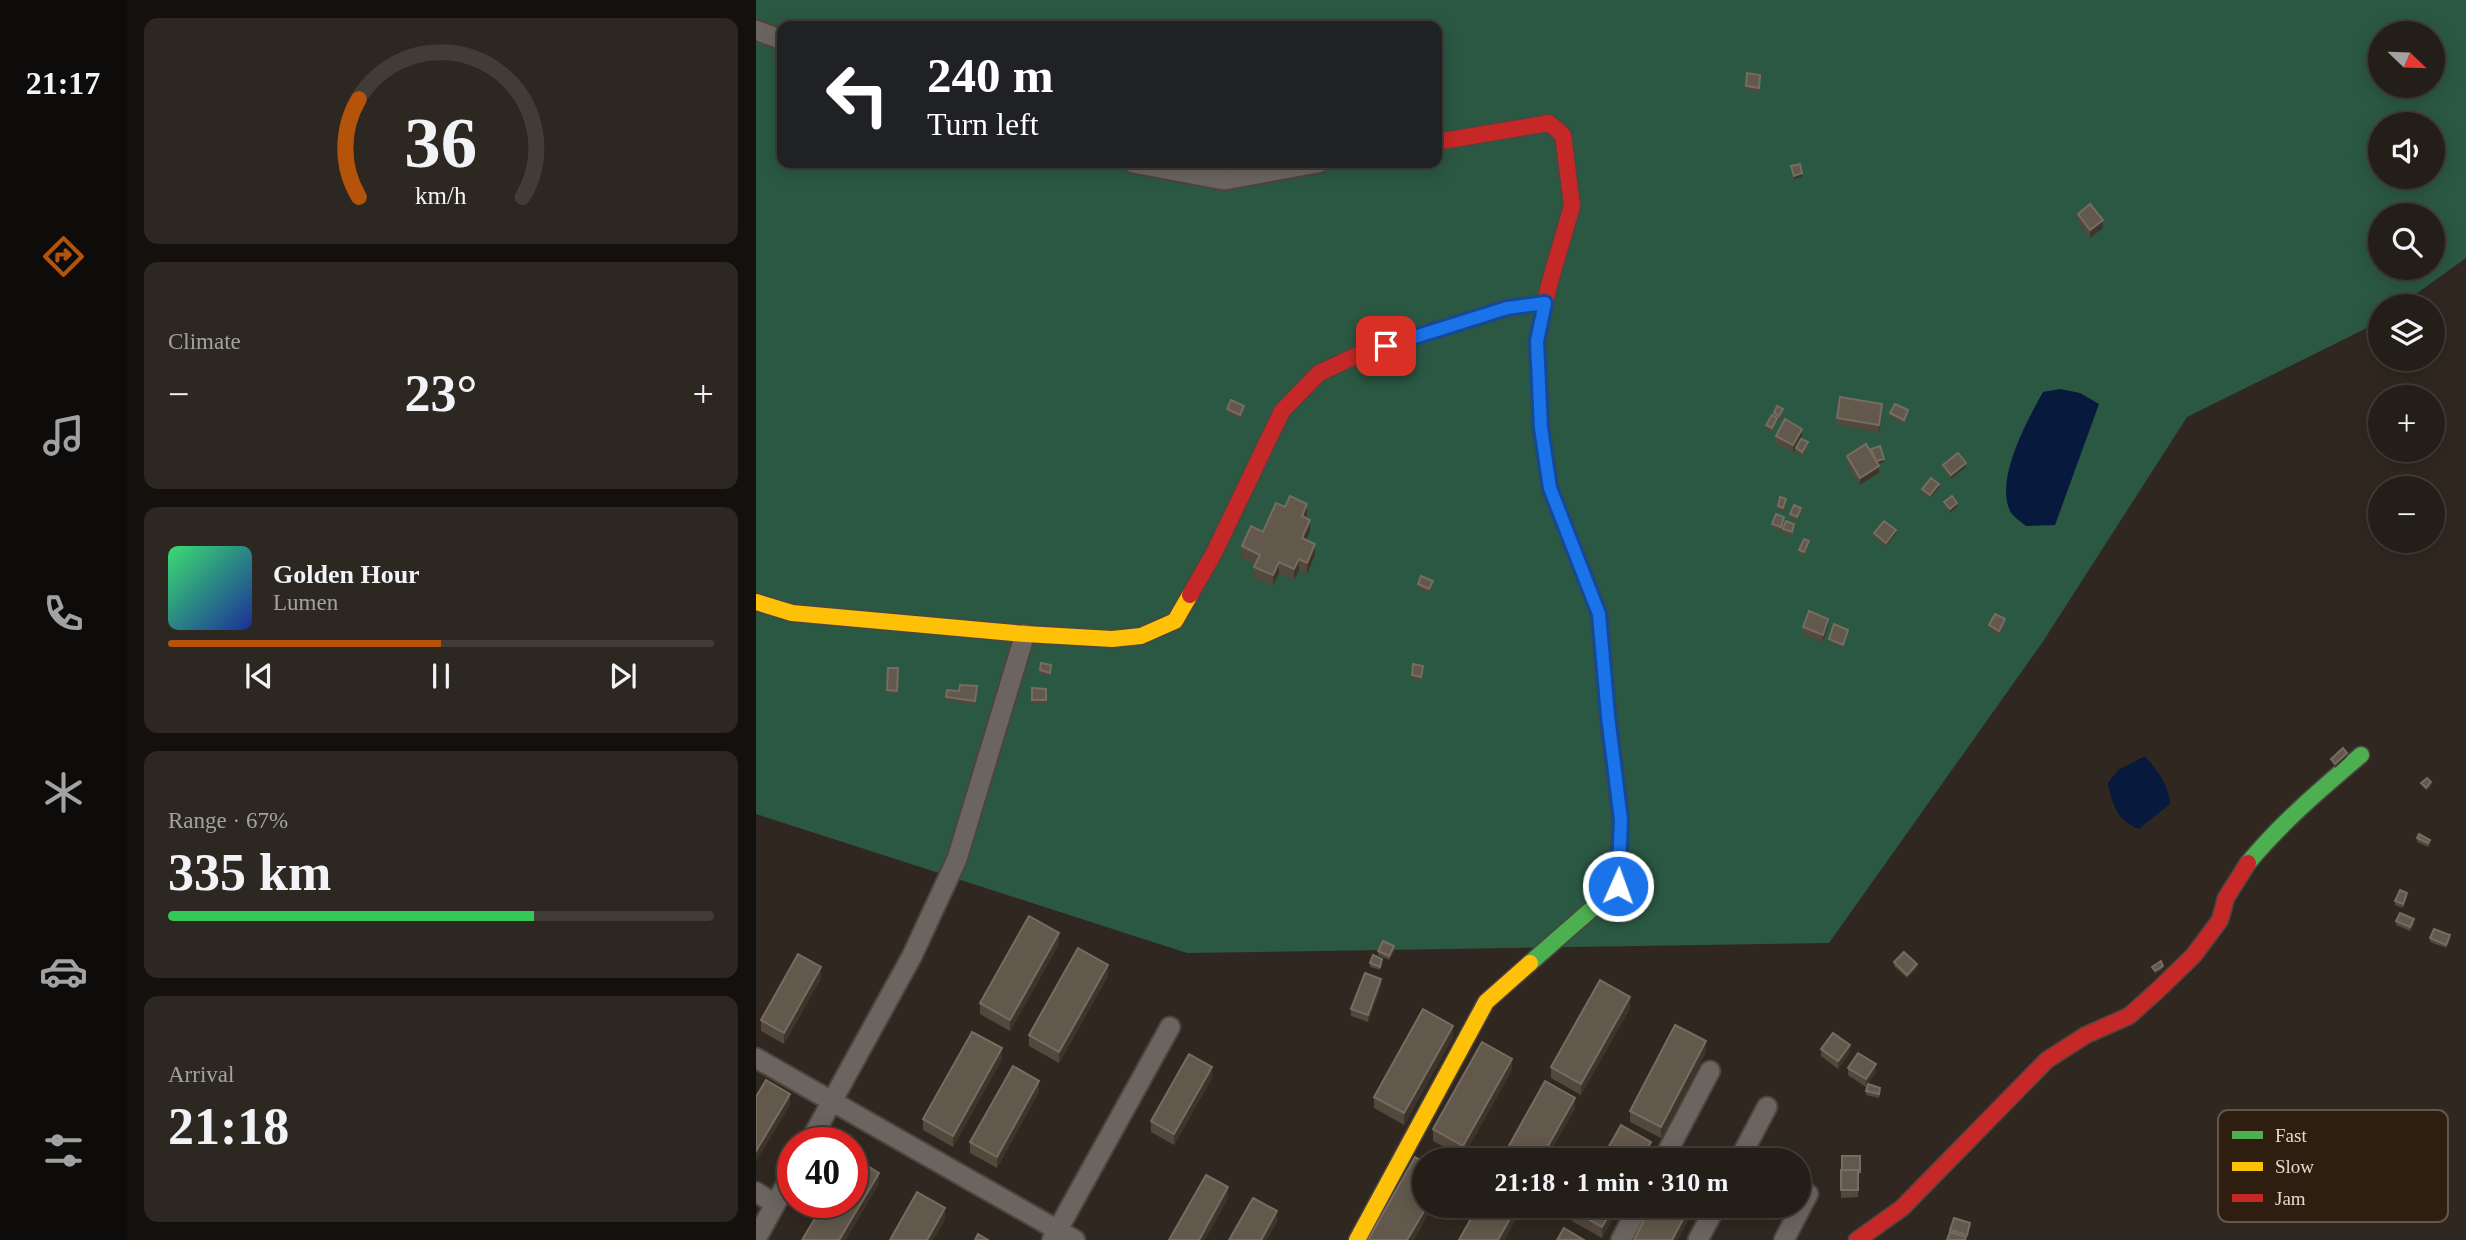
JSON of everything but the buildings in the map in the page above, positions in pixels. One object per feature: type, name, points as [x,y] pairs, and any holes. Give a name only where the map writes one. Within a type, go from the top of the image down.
[{"type":"street","points":[[756,30],[777,38]]},
{"type":"street","points":[[1357,1240],[1486,1002],[1618,886],[1621,820],[1599,614],[1550,488],[1541,428],[1537,341],[1572,206],[1563,135],[1549,123],[1442,141]]},
{"type":"street","points":[[1160,168],[1224,180],[1290,168]]},
{"type":"street","points":[[756,602],[792,613],[1025,634],[1121,638],[1140,636],[1175,621],[1214,553],[1282,411],[1318,373],[1362,353],[1507,308],[1545,303]]},
{"type":"street","points":[[818,1127],[912,956],[957,859],[1025,634]]},
{"type":"street","points":[[1857,1240],[1902,1208],[2048,1060],[2086,1035],[2129,1016],[2167,981],[2194,955],[2220,920],[2226,898],[2243,868],[2273,833],[2361,755]]},
{"type":"street","points":[[1055,1235],[1170,1027]]},
{"type":"street","points":[[756,1058],[1055,1235],[1075,1240]]},
{"type":"street","points":[[1669,1148],[1710,1071]]},
{"type":"street","points":[[1745,1148],[1767,1107]]},
{"type":"street","points":[[756,1192],[775,1204]]},
{"type":"street","points":[[756,1239],[777,1200]]},
{"type":"street","points":[[1621,1240],[1633,1218]]},
{"type":"street","points":[[1698,1240],[1710,1218]]},
{"type":"street","points":[[1784,1240],[1795,1218]]},
{"type":"green space","points":[[756,0],[2466,0],[2466,258],[2445,273],[2445,203],[2368,203],[2368,280],[2435,280],[2416,294],[2368,294],[2368,327],[2187,417],[2042,643],[1829,943],[1187,953],[756,814]]},
{"type":"water","points":[[2060,389],[2080,393],[2099,404],[2055,525],[2026,526],[2010,511],[2006,498],[2010,467],[2022,434],[2043,392]]},
{"type":"water","points":[[2145,756],[2165,784],[2170,804],[2139,829],[2125,821],[2117,811],[2108,783],[2118,770]]},
{"type":"traffic: fast","points":[[1530,963],[1618,886],[1621,820],[1599,613],[1550,488],[1541,427]]},
{"type":"traffic: fast","points":[[2248,863],[2288,820],[2361,755]]},
{"type":"traffic: slow","points":[[756,602],[792,613],[1112,639],[1141,636],[1175,621],[1190,595]]},
{"type":"traffic: slow","points":[[1357,1240],[1486,1002],[1530,963]]},
{"type":"traffic: jam","points":[[1442,141],[1549,123],[1563,135],[1572,206],[1549,285],[1537,341],[1541,427]]},
{"type":"traffic: jam","points":[[1190,595],[1214,553],[1282,411],[1319,373],[1362,353],[1507,308],[1545,303]]},
{"type":"traffic: jam","points":[[1857,1240],[1902,1208],[2047,1060],[2086,1035],[2129,1016],[2158,990],[2194,955],[2220,920],[2226,898],[2248,863]]},
{"type":"route","points":[[1386,346],[1507,308],[1545,303],[1537,341],[1541,428],[1550,488],[1599,614],[1621,820],[1618,886]]}]
